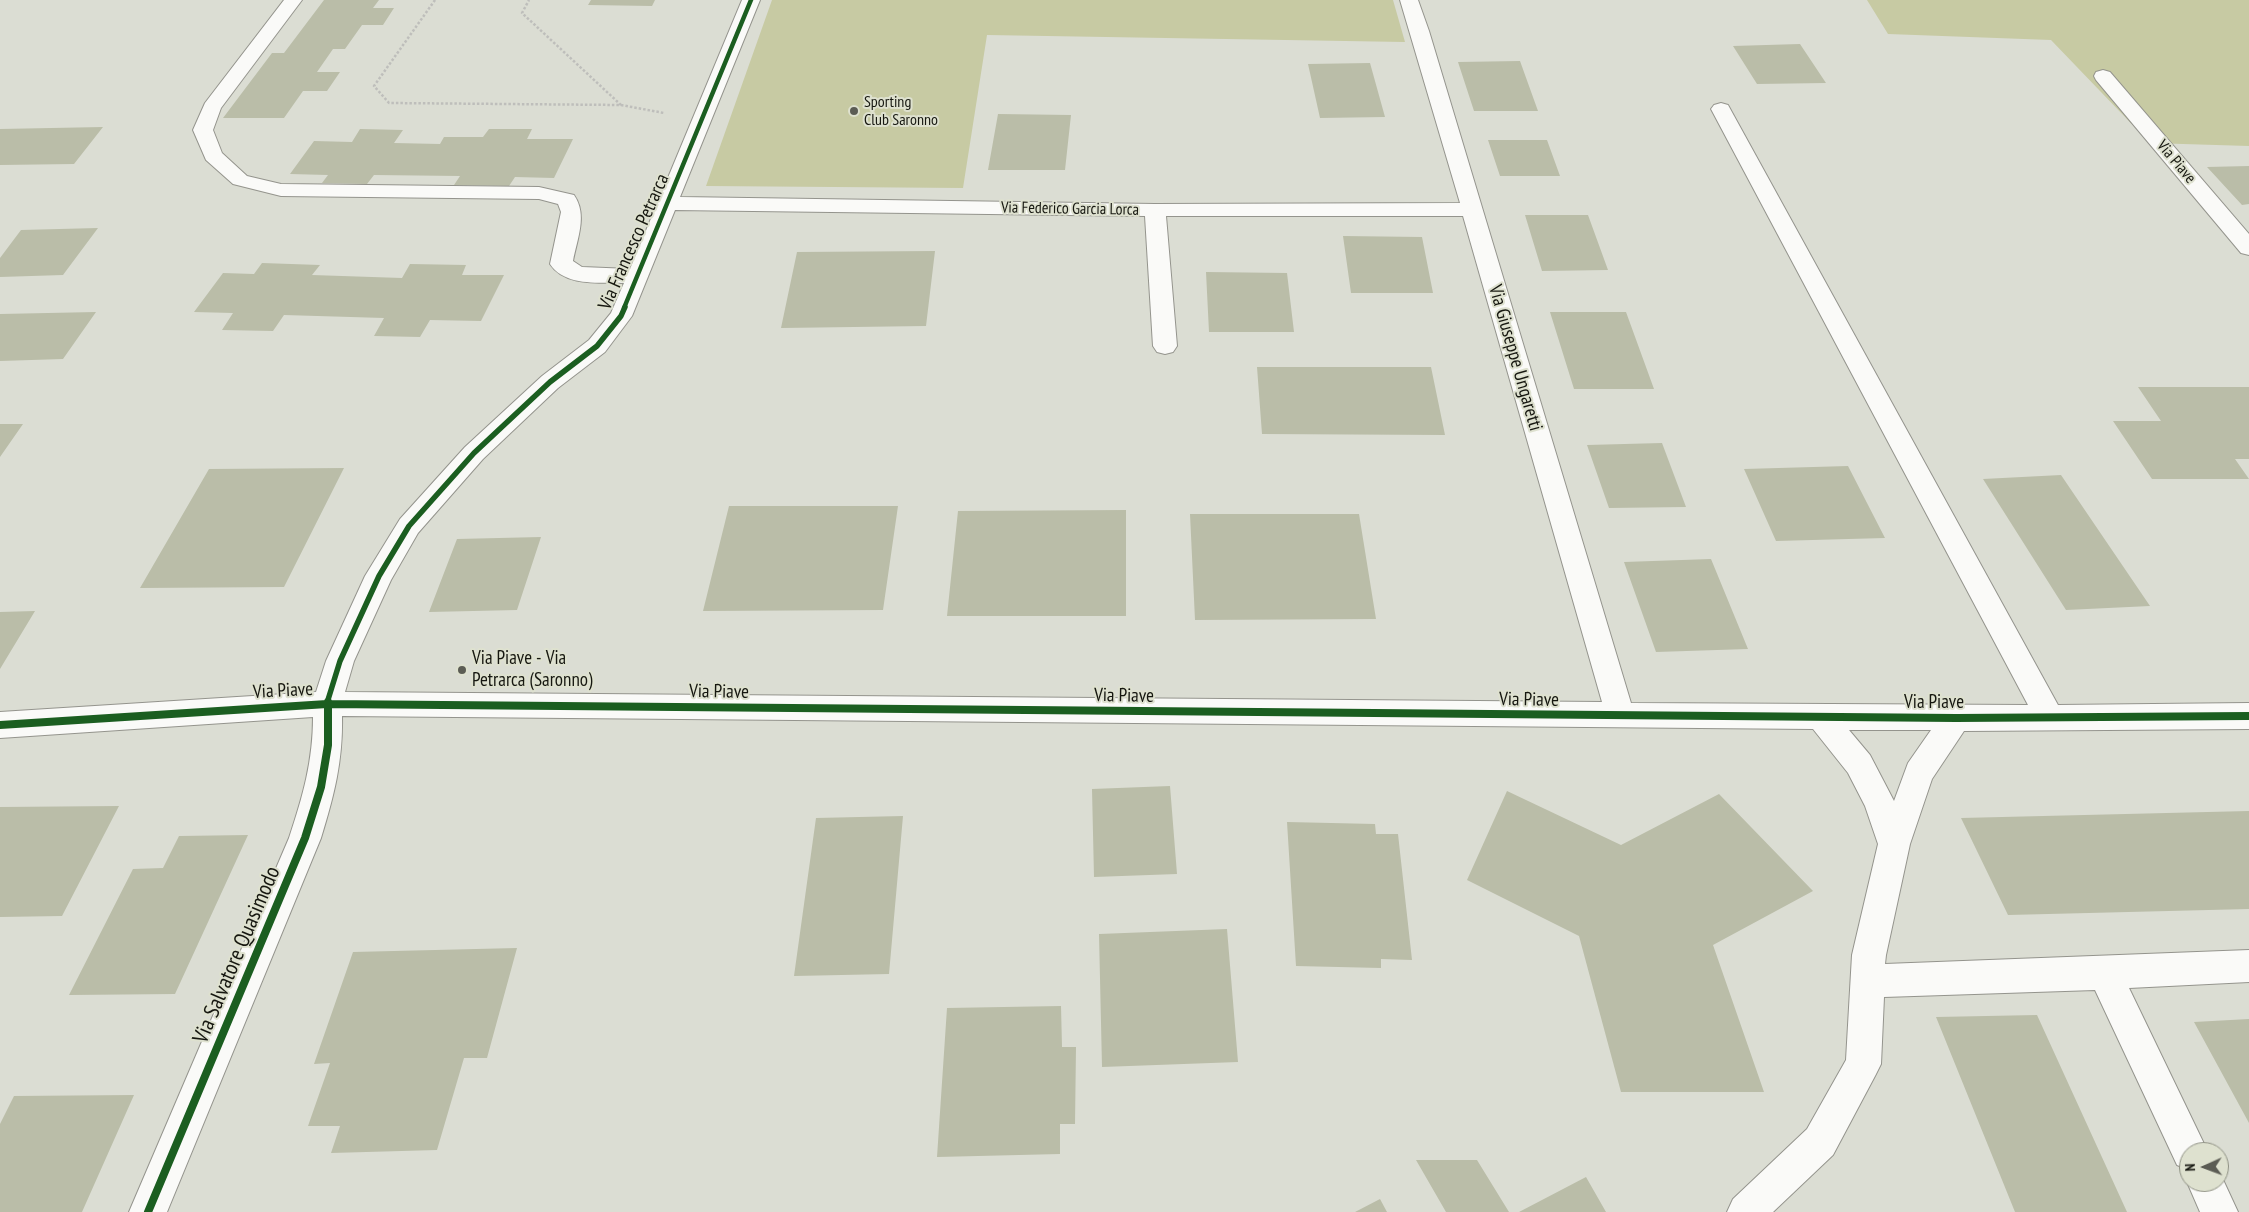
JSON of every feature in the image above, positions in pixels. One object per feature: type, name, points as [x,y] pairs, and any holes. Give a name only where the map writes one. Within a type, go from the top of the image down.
[{"type":"street","points":[[293,0],[212,107],[203,130],[213,156],[240,180],[281,190],[539,193],[566,200],[572,212],[560,264],[578,274],[639,276]]},
{"type":"street","name":"Via Francesco Petrarca","points":[[327,704],[340,661],[357,621],[378,576],[409,526],[474,453],[550,382],[597,346],[621,316],[752,0]]},
{"type":"street","name":"Via Giuseppe Ungaretti","points":[[1409,0],[1420,31],[1620,715]]},
{"type":"street","name":"Via Piave","points":[[2103,76],[2249,248]]},
{"type":"street","points":[[1721,109],[2050,718]]},
{"type":"street","name":"Via Federico Garcia Lorca","points":[[669,203],[1155,210],[1471,209]]},
{"type":"street","points":[[1155,210],[1165,346]]},
{"type":"street","name":"Via Piave","points":[[0,725],[327,704],[1956,718],[2249,716]]},
{"type":"street","name":"Via Salvatore Quasimodo","points":[[148,1212],[305,838],[321,788],[328,746],[327,704]]},
{"type":"street","points":[[1821,717],[1859,764],[1879,803],[1894,844]]},
{"type":"street","points":[[1746,1212],[1820,1142],[1863,1064],[1869,955],[1894,844],[1918,773],[1956,718]]},
{"type":"street","points":[[1868,982],[2249,966]]},
{"type":"street","points":[[2104,973],[2185,1142]]},
{"type":"street","points":[[2210,1192],[2219,1212]]},
{"type":"path","points":[[435,0],[374,86],[389,103],[621,105],[702,120]]},
{"type":"path","points":[[529,0],[522,13],[621,105]]},
{"type":"green space","name":"Sporting Club Saronno","points":[[772,0],[1393,0],[1405,42],[987,35],[963,188],[706,186]]},
{"type":"green space","points":[[1867,0],[2249,0],[2249,146],[2150,143],[2051,40],[1888,34]]},
{"type":"building","points":[[324,0],[379,0],[373,8],[394,8],[383,25],[362,25],[345,49],[333,49],[317,72],[340,72],[327,91],[303,91],[284,118],[223,118],[272,53],[284,53]]},
{"type":"building","points":[[591,0],[655,0],[652,6],[588,5]]},
{"type":"building","points":[[1800,44],[1826,83],[1757,84],[1733,46]]},
{"type":"building","points":[[1520,61],[1538,111],[1474,111],[1458,62]]},
{"type":"building","points":[[1370,63],[1385,117],[1320,118],[1308,64]]},
{"type":"building","points":[[998,114],[1071,115],[1065,170],[988,170]]},
{"type":"building","points":[[103,127],[74,164],[0,165],[0,129]]},
{"type":"building","points":[[360,129],[403,130],[394,143],[440,144],[444,137],[483,137],[489,129],[532,129],[527,139],[573,139],[554,178],[515,177],[509,186],[454,185],[460,176],[374,175],[367,184],[322,183],[328,175],[290,174],[314,141],[352,142]]},
{"type":"building","points":[[1488,140],[1547,140],[1560,176],[1500,176]]},
{"type":"building","points":[[2249,166],[2249,204],[2242,205],[2207,167]]},
{"type":"building","points":[[1525,215],[1588,215],[1608,270],[1542,271]]},
{"type":"building","points":[[98,228],[63,275],[0,277],[0,258],[21,230]]},
{"type":"building","points":[[1343,236],[1422,237],[1433,293],[1351,293]]},
{"type":"building","points":[[935,251],[926,326],[781,328],[797,252]]},
{"type":"building","points":[[262,263],[320,265],[312,275],[402,278],[410,264],[466,265],[462,275],[504,275],[481,321],[430,320],[420,337],[374,336],[384,318],[284,315],[273,331],[222,330],[233,313],[194,312],[223,273],[254,274]]},
{"type":"building","points":[[1206,272],[1287,273],[1294,332],[1209,332]]},
{"type":"building","points":[[96,312],[63,359],[0,361],[0,314]]},
{"type":"building","points":[[1550,312],[1626,312],[1654,389],[1574,389]]},
{"type":"building","points":[[1257,367],[1431,367],[1445,435],[1262,434]]},
{"type":"building","points":[[2138,387],[2249,387],[2249,459],[2235,459],[2249,479],[2152,479],[2113,421],[2161,421]]},
{"type":"building","points":[[0,424],[23,424],[0,457]]},
{"type":"building","points":[[1662,443],[1686,507],[1609,508],[1587,445]]},
{"type":"building","points":[[1848,466],[1885,538],[1776,541],[1744,469]]},
{"type":"building","points":[[344,468],[284,587],[140,588],[209,469]]},
{"type":"building","points":[[2061,475],[2150,606],[2066,610],[1983,479]]},
{"type":"building","points":[[729,506],[898,506],[883,610],[703,611]]},
{"type":"building","points":[[1126,510],[1126,616],[947,616],[958,511]]},
{"type":"building","points":[[1190,514],[1359,514],[1376,619],[1195,620]]},
{"type":"building","points":[[541,537],[517,610],[429,612],[457,539]]},
{"type":"building","points":[[1711,559],[1748,649],[1656,652],[1624,562]]},
{"type":"building","points":[[35,611],[0,669],[0,612]]},
{"type":"building","points":[[1170,786],[1177,874],[1094,877],[1092,789]]},
{"type":"building","points":[[1507,791],[1621,845],[1719,794],[1813,891],[1713,945],[1764,1092],[1621,1092],[1579,936],[1467,880]]},
{"type":"building","points":[[119,806],[62,916],[0,917],[0,807]]},
{"type":"building","points":[[2249,811],[2249,909],[2008,915],[1961,818]]},
{"type":"building","points":[[903,816],[889,974],[794,976],[816,818]]},
{"type":"building","points":[[1287,822],[1375,824],[1376,834],[1398,834],[1412,960],[1381,959],[1381,968],[1296,966]]},
{"type":"building","points":[[248,835],[175,994],[69,995],[133,869],[163,868],[179,836]]},
{"type":"building","points":[[1227,929],[1238,1062],[1102,1067],[1099,934]]},
{"type":"building","points":[[517,948],[487,1058],[464,1058],[437,1150],[331,1153],[340,1126],[308,1126],[330,1063],[314,1064],[353,952]]},
{"type":"building","points":[[1061,1006],[1062,1047],[1076,1047],[1075,1124],[1060,1124],[1060,1154],[937,1157],[947,1008]]},
{"type":"building","points":[[2037,1015],[2127,1212],[2015,1212],[1936,1017]]},
{"type":"building","points":[[2249,1019],[2249,1123],[2194,1022]]},
{"type":"building","points":[[134,1095],[82,1212],[0,1212],[0,1124],[14,1096]]},
{"type":"building","points":[[1416,1160],[1477,1160],[1509,1212],[1446,1212]]},
{"type":"building","points":[[1586,1177],[1606,1212],[1519,1212]]},
{"type":"building","points":[[1380,1199],[1387,1212],[1355,1212]]},
{"type":"cycle path","points":[[148,1212],[305,838],[321,787],[328,745],[327,704],[340,661],[379,576],[409,526],[474,453],[550,382],[597,346],[621,316],[751,0]]},
{"type":"cycle path","points":[[0,725],[327,704],[1956,718],[2249,716]]},
{"type":"place","name":"Sporting Club Saronno","points":[[854,111]]},
{"type":"place","name":"Via Piave - Via Petrarca (Saronno)","points":[[462,670]]}]
